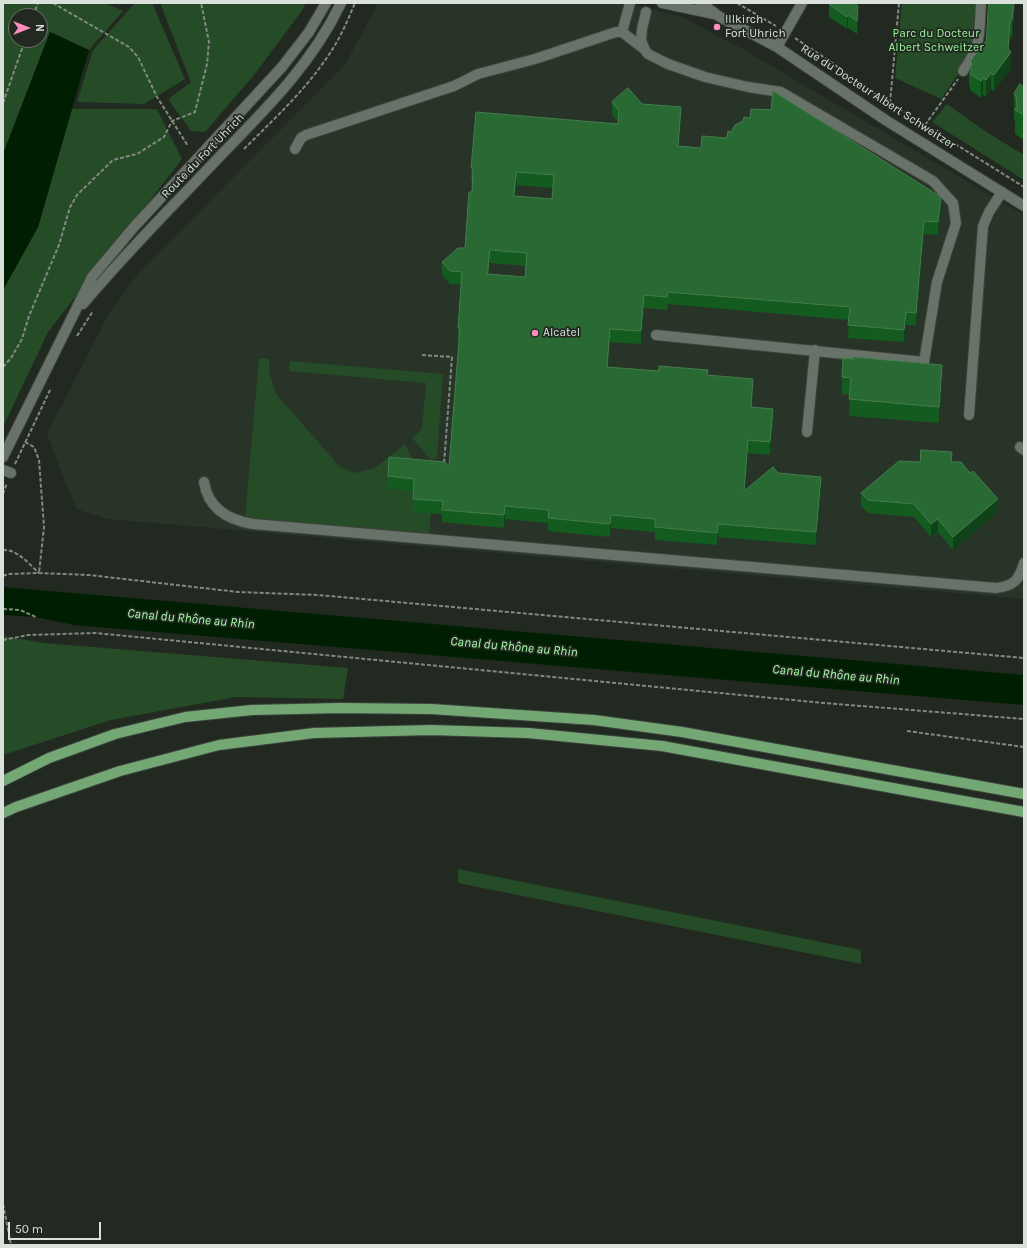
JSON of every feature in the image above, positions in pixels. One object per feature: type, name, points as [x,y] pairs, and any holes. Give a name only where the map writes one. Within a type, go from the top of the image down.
[{"type":"main road","points":[[3,781],[49,758],[115,734],[185,716],[252,710],[431,709],[594,720],[682,732],[1024,794]]},
{"type":"main road","points":[[3,813],[16,807],[120,771],[219,745],[314,733],[431,730],[528,733],[662,746],[1024,812]]},
{"type":"street","name":"Route du Fort Uhrich","points":[[3,457],[92,277],[134,227],[282,67],[309,32],[326,3]]},
{"type":"street","name":"Route du Fort Uhrich","points":[[71,318],[122,258],[282,92],[309,58],[332,22],[340,3]]},
{"type":"street","points":[[622,32],[630,3]]},
{"type":"street","name":"Rue du Docteur Albert Schweitzer","points":[[662,3],[715,14]]},
{"type":"street","name":"Rue du Docteur Albert Schweitzer","points":[[701,3],[715,14],[777,47],[887,121],[1024,206]]},
{"type":"street","points":[[777,47],[802,3]]},
{"type":"street","points":[[963,72],[976,52],[982,3]]},
{"type":"street","points":[[645,50],[641,40],[646,12]]},
{"type":"street","points":[[295,149],[301,138],[306,135],[454,86],[478,74],[524,62],[616,32],[622,32],[648,54],[668,64],[705,77],[748,87],[780,92],[933,181],[952,203],[956,222],[937,282],[924,362],[656,335]]},
{"type":"street","points":[[970,415],[984,226],[989,212],[1002,192]]},
{"type":"street","points":[[807,432],[815,350]]},
{"type":"street","points":[[204,482],[208,496],[220,512],[238,522],[253,524],[996,588],[1007,586],[1018,580],[1024,563]]},
{"type":"path","points":[[53,3],[129,47],[138,57],[157,97],[188,146]]},
{"type":"path","points":[[3,367],[11,358],[22,339],[32,309],[59,245],[70,207],[77,195],[113,160],[137,154],[164,137],[172,121],[194,112],[200,97],[207,64],[209,42],[201,3]]},
{"type":"path","points":[[243,150],[297,97],[336,44],[355,3]]},
{"type":"path","points":[[737,3],[778,28]]},
{"type":"path","points":[[890,103],[899,3]]},
{"type":"path","points":[[794,37],[890,103],[1024,187]]},
{"type":"path","points":[[3,103],[22,48]]},
{"type":"path","points":[[925,125],[963,72]]},
{"type":"path","points":[[76,336],[96,307]]},
{"type":"path","points":[[422,355],[452,358],[444,469]]},
{"type":"path","points":[[39,573],[44,528],[39,460],[34,447],[25,442],[53,384]]},
{"type":"path","points":[[3,550],[9,549],[23,558],[39,573]]},
{"type":"path","points":[[3,576],[8,574],[39,573],[89,575],[238,592],[318,595],[1024,658]]},
{"type":"path","points":[[3,609],[20,610],[36,618]]},
{"type":"path","points":[[3,640],[28,635],[95,633],[824,703],[1024,719]]},
{"type":"path","points":[[907,731],[1024,746]]},
{"type":"path","points":[[3,1204],[3,1214],[11,1245]]},
{"type":"shaded area","points":[[378,3],[629,3],[682,17],[743,49],[1024,215],[1024,599],[108,519],[76,509],[47,434],[109,313],[140,271],[345,65]]},
{"type":"green space","points":[[3,3],[105,3],[123,11],[89,50],[50,32],[48,37],[48,8],[8,8],[8,48],[44,48],[3,154]]},
{"type":"green space","points":[[135,3],[152,3],[185,79],[144,104],[77,102],[93,50]]},
{"type":"green space","points":[[160,3],[306,3],[301,12],[254,75],[205,132],[191,131],[168,99],[191,82]]},
{"type":"green space","name":"Parc du Docteur Albert Schweitzer","points":[[902,3],[977,3],[974,51],[941,99],[895,78]]},
{"type":"green space","points":[[947,104],[985,131],[1024,155],[1024,180],[932,122]]},
{"type":"green space","points":[[72,109],[157,109],[182,159],[48,332],[3,427],[3,290],[38,227]]},
{"type":"green space","points":[[259,358],[269,359],[269,372],[276,394],[340,467],[355,473],[375,468],[405,444],[418,472],[388,489],[414,491],[413,511],[431,513],[429,534],[245,518]]},
{"type":"green space","points":[[290,361],[443,374],[437,457],[431,460],[412,438],[422,429],[426,383],[289,371]]},
{"type":"green space","points":[[3,636],[44,643],[348,668],[343,699],[236,697],[111,720],[3,755]]},
{"type":"green space","points":[[458,869],[861,950],[861,964],[458,883]]},
{"type":"water","points":[[50,32],[89,50],[38,227],[3,290],[3,154],[44,48],[48,48],[48,37]]},
{"type":"water","name":"Canal du Rhône au Rhin","points":[[3,587],[1024,675],[1024,705],[74,625],[36,617],[3,615]]},
{"type":"building","points":[[829,3],[856,3],[855,4],[858,6],[857,21],[848,15],[847,17]]},
{"type":"building","points":[[989,3],[1014,3],[1012,20],[1010,20],[1008,49],[1011,52],[994,75],[991,73],[986,80],[983,78],[981,81],[970,74],[972,71],[969,69],[975,61],[972,59],[986,41]]},
{"type":"building","points":[[1020,84],[1024,87],[1024,115],[1015,110],[1017,106],[1016,96],[1014,94]]},
{"type":"building","name":"Alcatel","points":[[628,88],[642,104],[681,107],[678,146],[701,148],[702,136],[727,138],[728,131],[731,132],[735,125],[743,121],[744,117],[750,118],[751,109],[771,110],[773,91],[941,197],[938,222],[924,221],[916,313],[906,312],[904,330],[848,325],[850,307],[668,292],[667,297],[644,295],[641,331],[610,329],[607,367],[659,371],[659,366],[708,370],[707,375],[753,379],[751,407],[773,409],[770,442],[748,440],[744,491],[773,467],[778,473],[821,477],[816,532],[718,524],[717,533],[655,527],[655,519],[611,515],[610,524],[548,518],[549,510],[505,506],[504,515],[442,510],[443,501],[413,499],[414,479],[388,476],[389,457],[445,462],[449,466],[460,328],[458,328],[462,272],[450,271],[442,262],[458,248],[465,248],[469,192],[472,192],[473,168],[471,168],[476,112],[618,124],[619,111],[612,102]],"holes":[[[517,172],[554,175],[552,199],[514,196]],[[490,250],[527,253],[525,277],[488,274]]]},
{"type":"building","points":[[853,357],[942,365],[939,407],[849,399],[851,378],[842,377],[843,358],[853,359]]},
{"type":"building","points":[[921,450],[952,452],[951,462],[961,462],[970,473],[973,471],[998,499],[953,537],[938,519],[931,524],[914,504],[868,500],[861,493],[899,461],[920,462]]},
{"type":"place","name":"Illkirch Fort Uhrich","points":[[717,27]]},
{"type":"place","name":"Alcatel","points":[[535,333]]}]
